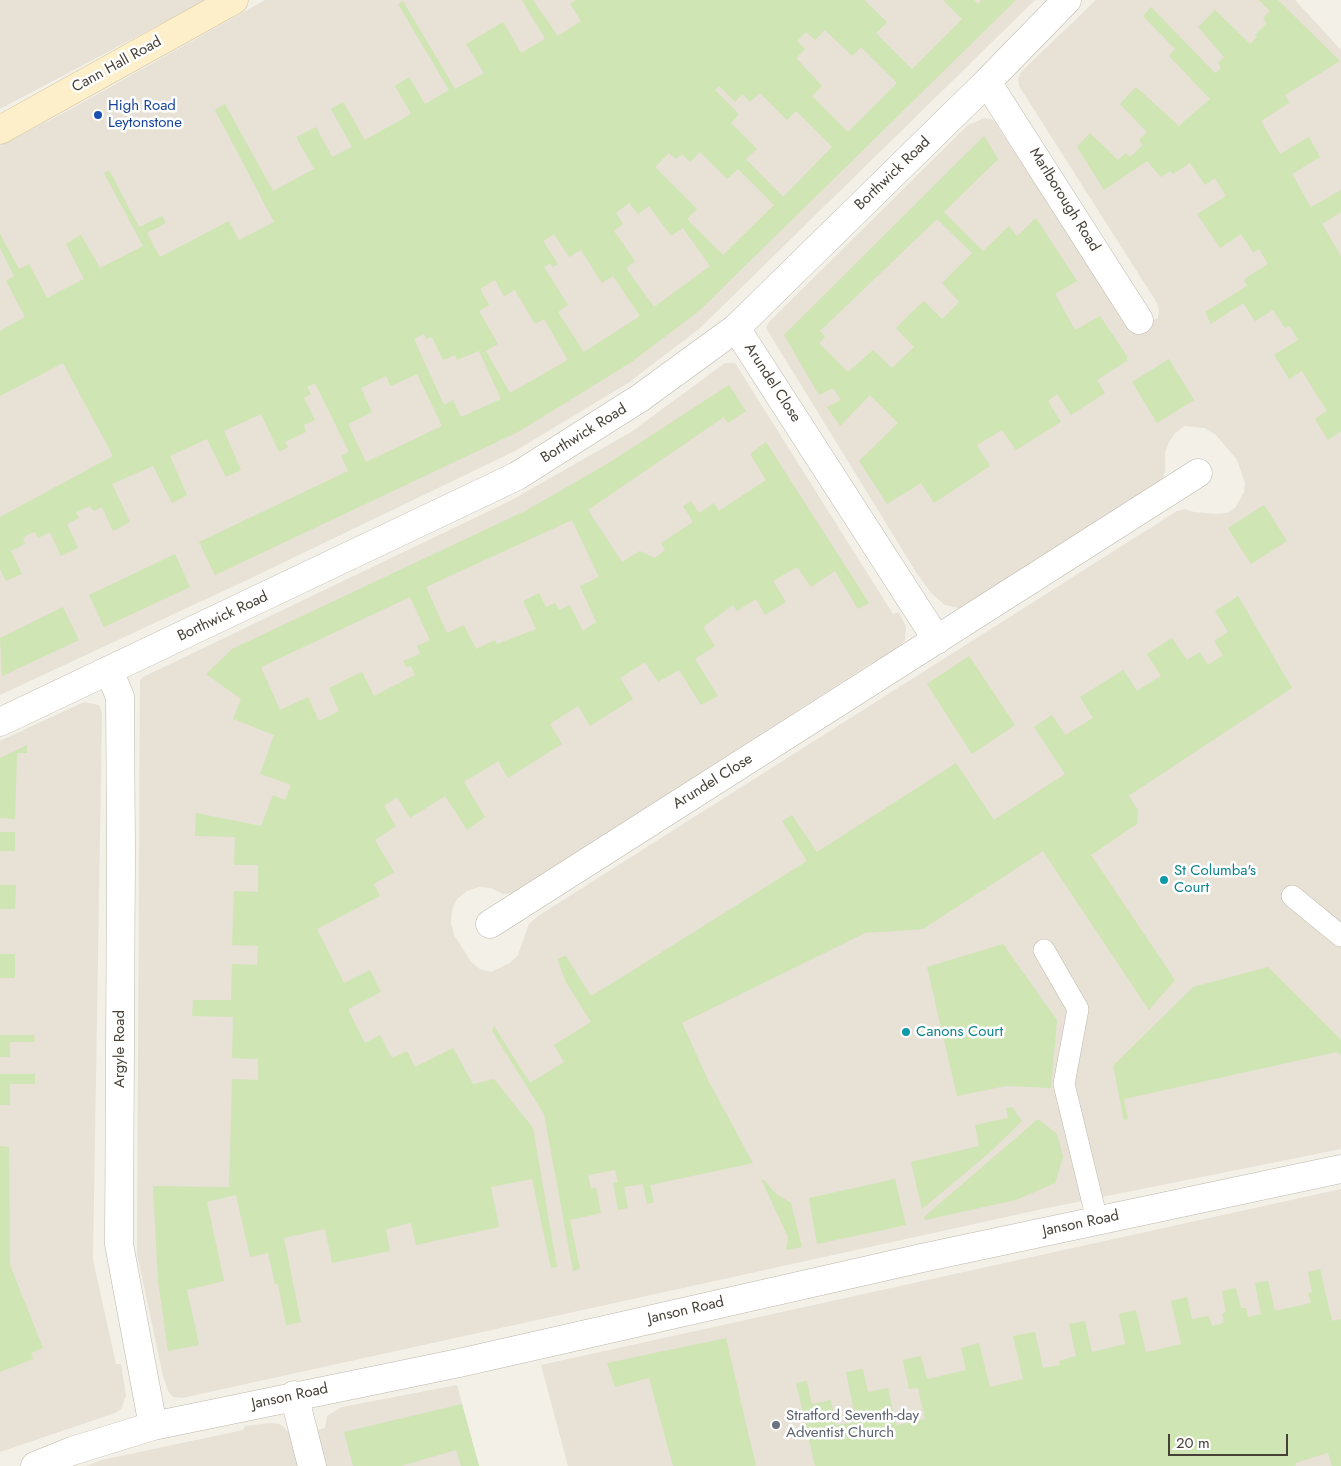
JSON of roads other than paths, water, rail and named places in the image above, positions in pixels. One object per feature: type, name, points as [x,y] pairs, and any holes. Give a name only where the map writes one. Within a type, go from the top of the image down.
[{"type":"street","name":"Cann Hall Road","points":[[0,130],[234,0]]},
{"type":"street","name":"Borthwick Road","points":[[0,722],[517,476],[640,398],[736,328],[987,82],[1067,0]]},
{"type":"street","name":"Marlborough Road","points":[[987,82],[1139,320]]},
{"type":"street","name":"Arundel Close","points":[[736,328],[936,640]]},
{"type":"street","name":"Arundel Close","points":[[490,924],[1198,473]]},
{"type":"street","name":"Argyle Road","points":[[109,670],[120,696],[119,1244],[153,1426]]},
{"type":"street","name":"Janson Road","points":[[35,1466],[72,1451],[153,1426],[459,1362],[1097,1220],[1341,1169]]},
{"type":"street","points":[[294,1395],[312,1466]]},
{"type":"lane","points":[[1292,896],[1341,936]]},
{"type":"lane","points":[[1044,950],[1078,1009],[1064,1084],[1097,1220]]},
{"type":"place","name":"High Road Leytonstone","points":[[98,115]]},
{"type":"place","name":"St Columba's Court","points":[[1164,880]]},
{"type":"place","name":"Canons Court","points":[[906,1032]]},
{"type":"place","name":"Stratford Seventh-day Adventist Church","points":[[776,1425]]}]
